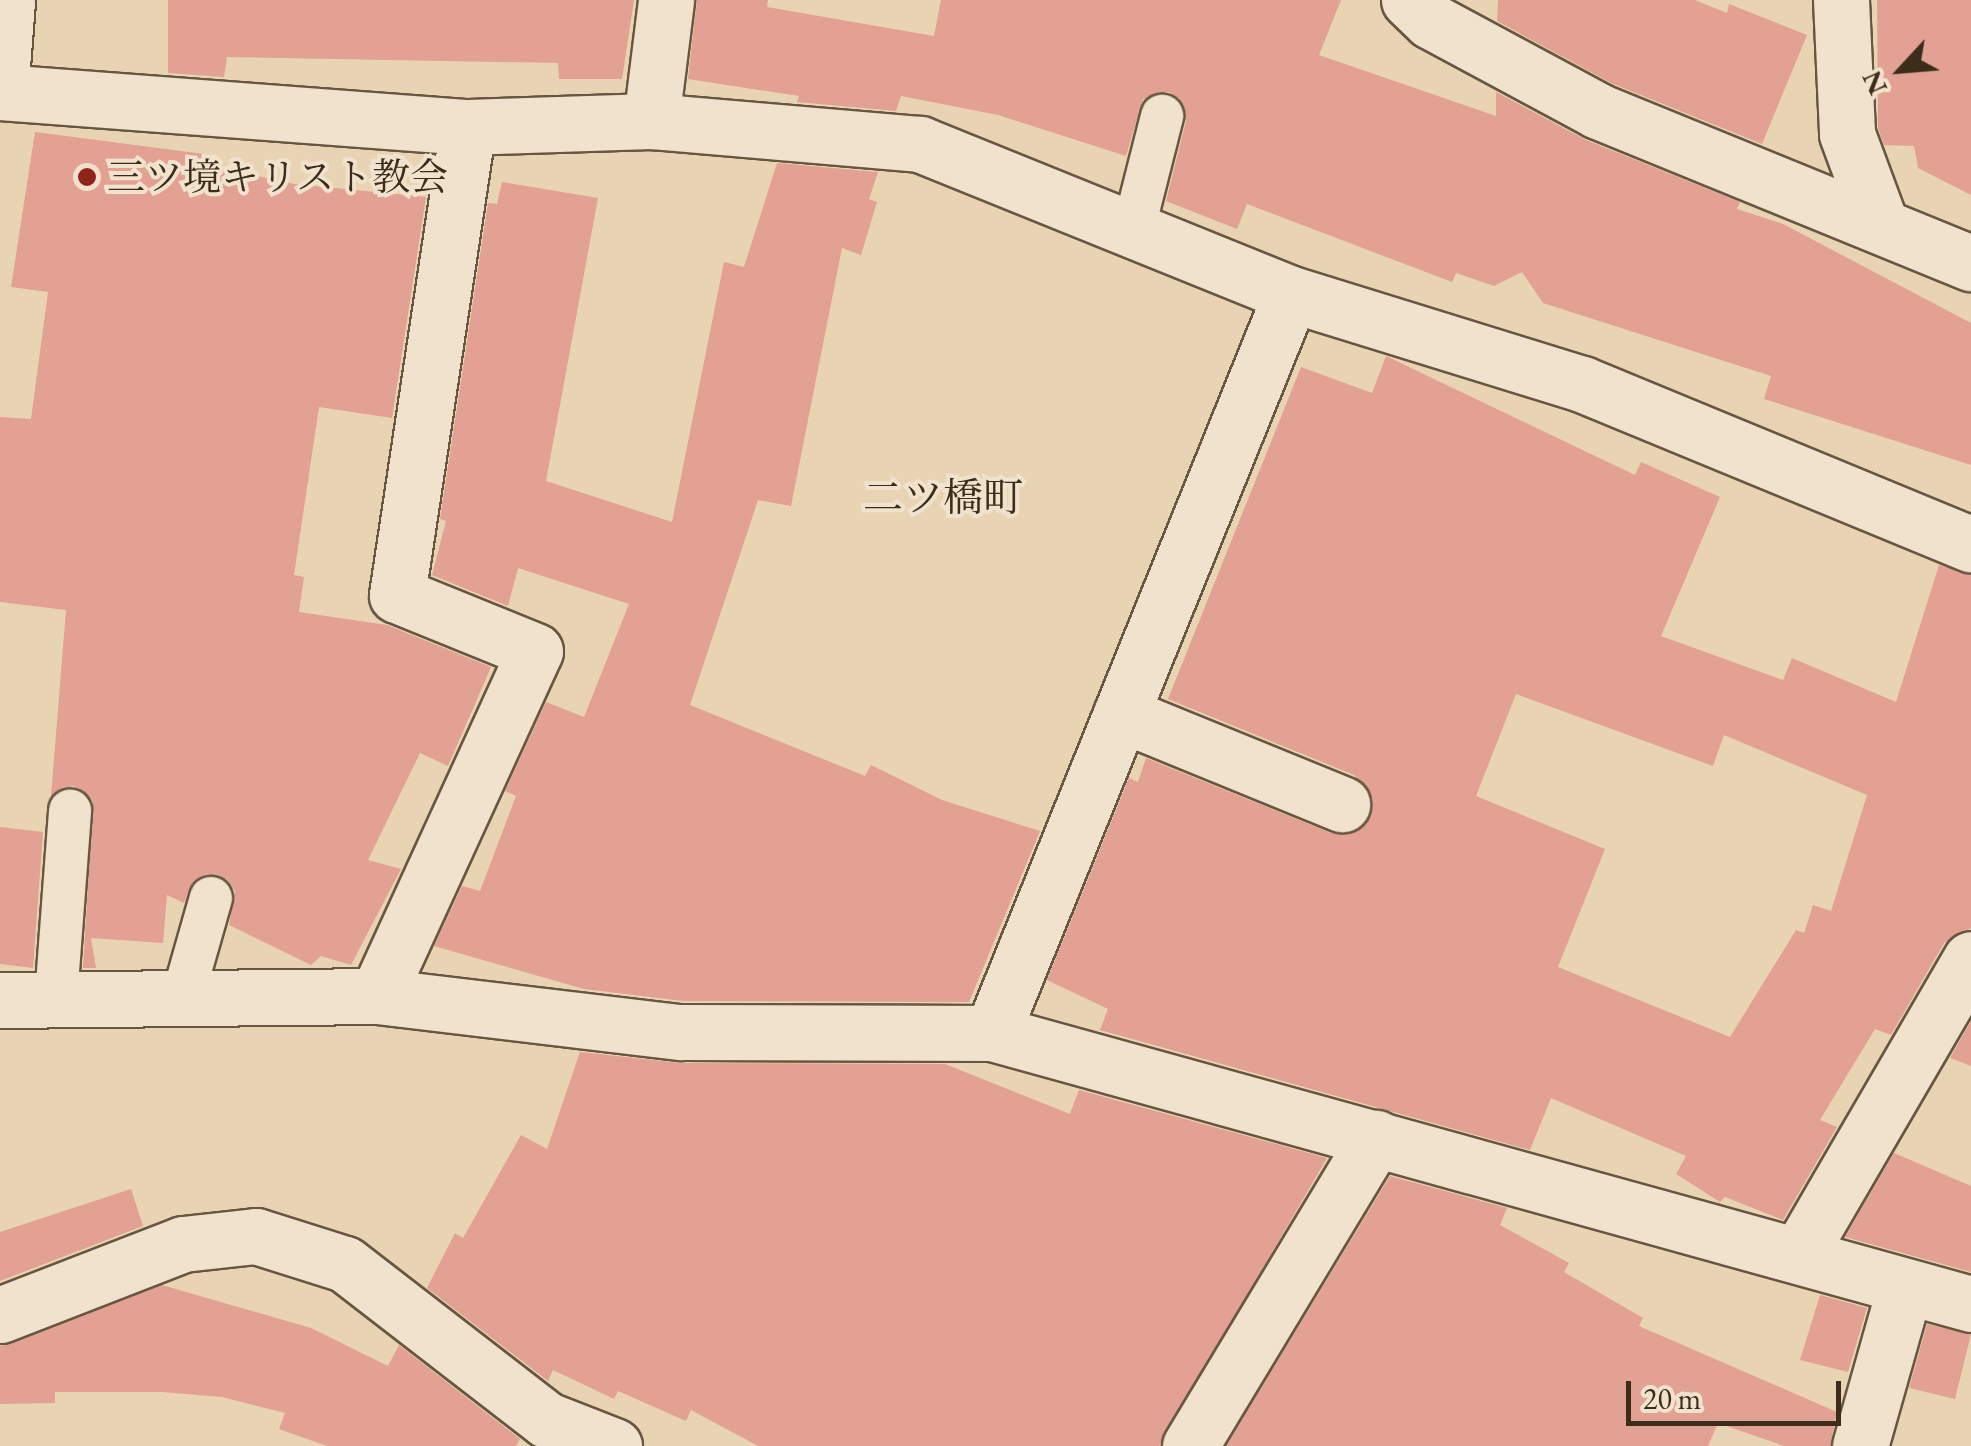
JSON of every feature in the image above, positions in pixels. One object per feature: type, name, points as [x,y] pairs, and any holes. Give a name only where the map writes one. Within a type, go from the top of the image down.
[{"type":"street","points":[[6,0],[0,93],[468,127],[651,121],[920,144],[1291,294],[1582,384],[1971,544]]},
{"type":"street","points":[[651,121],[666,0]]},
{"type":"street","points":[[1409,0],[1431,20],[1529,78],[1971,263]]},
{"type":"street","points":[[1841,0],[1847,134],[1880,223]]},
{"type":"street","points":[[377,996],[535,650],[397,596],[468,127]]},
{"type":"street","points":[[992,1033],[1291,294]]},
{"type":"street","points":[[1121,714],[1342,804]]},
{"type":"street","points":[[1799,1254],[1971,959]]},
{"type":"street","points":[[0,1000],[377,996],[681,1032],[992,1033],[1971,1304]]},
{"type":"street","points":[[1190,1446],[1376,1138]]},
{"type":"street","points":[[0,1315],[182,1244],[256,1236],[345,1264],[547,1420],[614,1446]]},
{"type":"street","points":[[1860,1446],[1905,1286]]},
{"type":"lane","points":[[1133,231],[1162,116]]},
{"type":"lane","points":[[56,998],[70,811]]},
{"type":"lane","points":[[182,996],[211,898]]},
{"type":"building","points":[[168,0],[634,0],[622,79],[559,79],[558,63],[227,57],[224,77],[168,73]]},
{"type":"building","points":[[697,0],[768,0],[767,7],[934,36],[941,0],[1341,0],[1319,55],[1496,116],[1496,92],[1586,140],[1740,202],[1737,209],[1783,224],[1971,323],[1971,465],[1764,399],[1771,376],[1543,303],[1522,272],[1494,286],[1456,273],[1452,282],[1247,204],[1237,229],[1166,201],[1186,121],[1180,99],[1169,92],[1143,99],[1126,156],[998,115],[901,96],[896,111],[797,102],[799,96],[688,79]]},
{"type":"building","points":[[1498,0],[1695,0],[1727,13],[1729,4],[1807,35],[1762,144],[1611,83],[1497,21]]},
{"type":"building","points":[[1877,0],[1971,0],[1971,195],[1918,168],[1914,146],[1884,145],[1878,128]]},
{"type":"building","points":[[35,132],[212,155],[211,166],[294,184],[426,197],[392,418],[319,407],[294,575],[304,577],[299,612],[387,625],[491,667],[448,766],[420,753],[368,860],[401,869],[351,965],[321,956],[311,965],[229,925],[235,891],[228,880],[206,874],[193,881],[184,903],[167,895],[163,943],[91,938],[96,968],[83,968],[93,801],[73,786],[51,796],[66,610],[0,602],[0,417],[31,419],[48,292],[11,287]]},
{"type":"building","points":[[777,163],[878,172],[869,199],[877,202],[861,255],[842,248],[791,506],[758,500],[690,705],[865,776],[871,765],[942,800],[1040,831],[969,1002],[683,1001],[584,989],[434,946],[462,886],[480,891],[516,796],[505,791],[546,702],[584,717],[629,604],[518,568],[508,606],[432,575],[446,521],[440,519],[488,203],[497,204],[502,182],[598,198],[546,481],[672,522],[724,262],[744,267]]},
{"type":"building","points":[[1386,356],[1635,475],[1641,462],[1720,497],[1661,636],[1783,680],[1792,658],[1896,702],[1939,565],[1971,575],[1971,928],[1944,943],[1891,1035],[1875,1029],[1820,1120],[1837,1127],[1783,1220],[1725,1197],[1720,1202],[1676,1174],[1686,1156],[1551,1098],[1530,1150],[1100,1030],[1108,1009],[1047,980],[1129,778],[1138,782],[1146,758],[1331,833],[1360,829],[1370,817],[1373,799],[1354,775],[1168,699],[1301,367],[1372,393]],"holes":[[[1516,694],[1713,766],[1724,735],[1867,795],[1831,911],[1813,905],[1804,933],[1796,930],[1730,1037],[1558,967],[1605,849],[1476,796]]]},
{"type":"building","points":[[0,827],[43,832],[33,968],[0,964]]},
{"type":"building","points":[[1971,1021],[1971,1066],[1950,1058]]},
{"type":"building","points":[[580,1052],[681,1063],[945,1064],[1070,1114],[1079,1090],[1327,1158],[1159,1446],[758,1446],[691,1410],[686,1421],[618,1391],[614,1399],[553,1370],[548,1381],[427,1288],[455,1233],[463,1238],[521,1135],[547,1149]]},
{"type":"building","points":[[1894,1153],[1971,1186],[1971,1272],[1845,1237]]},
{"type":"building","points":[[1390,1176],[1507,1208],[1500,1225],[1569,1263],[1564,1272],[1643,1318],[1639,1326],[1837,1412],[1830,1446],[1784,1446],[1718,1423],[1708,1446],[1226,1446]]},
{"type":"building","points":[[131,1189],[143,1226],[0,1281],[0,1232]]},
{"type":"building","points":[[162,1285],[311,1328],[388,1366],[399,1345],[520,1439],[516,1446],[327,1446],[279,1429],[285,1413],[222,1397],[162,1392],[55,1392],[55,1403],[0,1404],[0,1346]]},
{"type":"building","points":[[1820,1295],[1867,1308],[1848,1372],[1800,1360]]},
{"type":"building","points":[[1927,1324],[1971,1334],[1955,1399],[1909,1388]]},
{"type":"place","name":"三ツ境キリスト教会","points":[[87,177]]},
{"type":"district","name":"二ツ橋町","points":[[943,497]]}]
